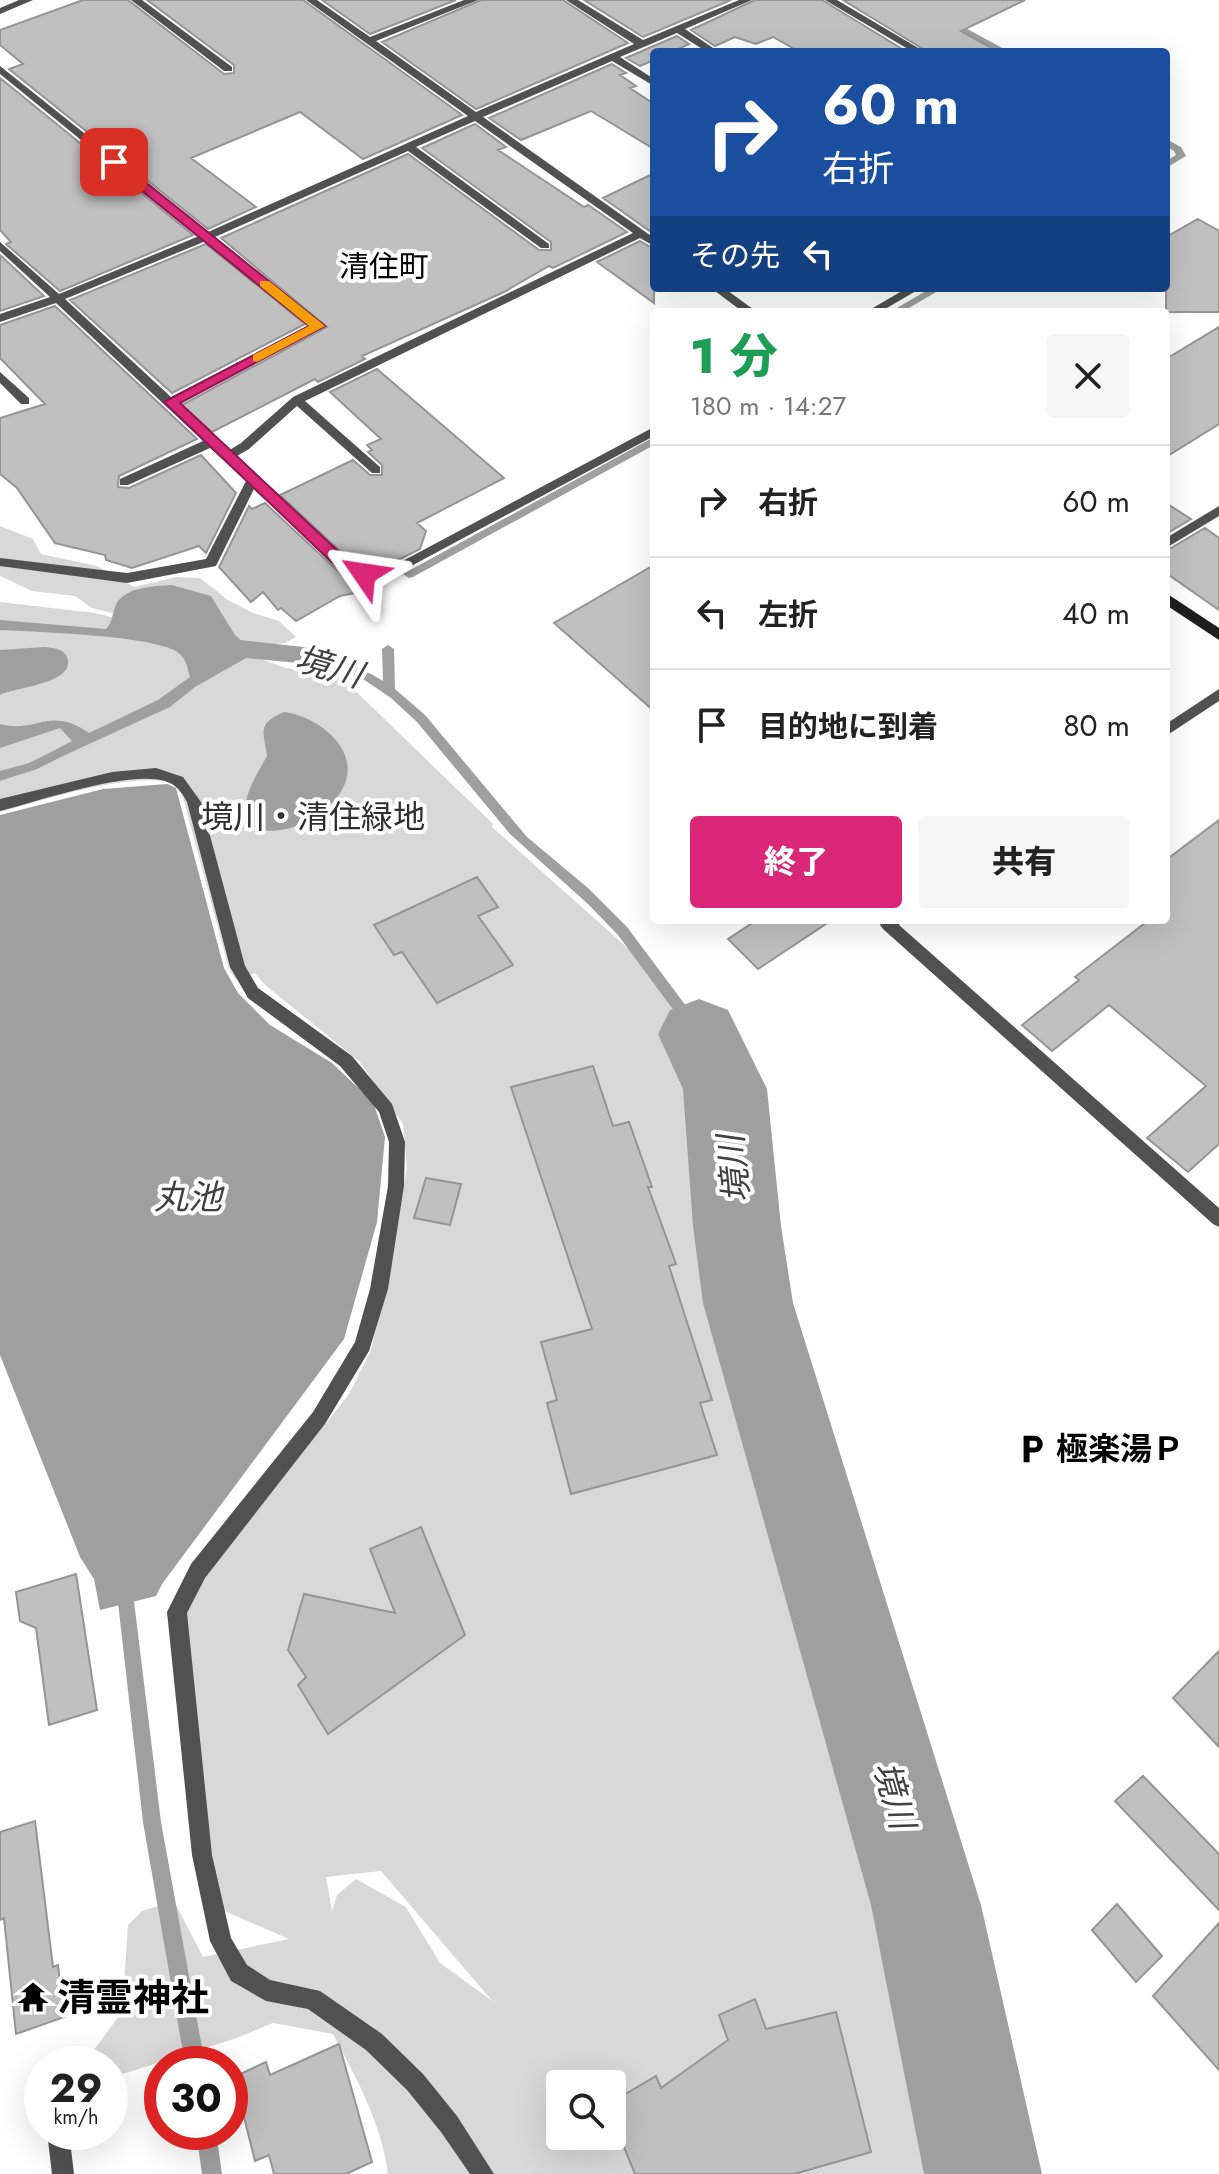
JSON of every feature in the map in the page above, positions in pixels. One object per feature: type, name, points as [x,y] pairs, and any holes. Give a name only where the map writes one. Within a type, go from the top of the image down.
[{"type":"street","points":[[0,11],[28,0]]},
{"type":"street","points":[[136,0],[228,69]]},
{"type":"street","points":[[311,0],[650,240]]},
{"type":"street","points":[[368,41],[473,0]]},
{"type":"street","points":[[571,0],[640,43]]},
{"type":"street","points":[[830,0],[913,48]]},
{"type":"street","points":[[0,318],[57,300],[206,238],[640,43],[742,1]]},
{"type":"street","points":[[678,29],[708,48]]},
{"type":"street","points":[[612,56],[650,80]]},
{"type":"street","points":[[0,69],[318,326],[171,402]]},
{"type":"street","points":[[408,146],[545,246]]},
{"type":"street","points":[[227,457],[245,446],[297,400],[640,234]]},
{"type":"street","points":[[0,245],[349,570],[364,574],[400,568],[650,433]]},
{"type":"street","points":[[723,292],[745,308]]},
{"type":"street","points":[[879,308],[908,292]]},
{"type":"street","points":[[0,376],[25,401]]},
{"type":"street","points":[[297,400],[376,470]]},
{"type":"street","points":[[124,482],[212,442]]},
{"type":"street","points":[[0,562],[127,578],[211,563],[252,481]]},
{"type":"street","points":[[1170,541],[1219,510]]},
{"type":"street","points":[[1170,601],[1219,635]]},
{"type":"street","points":[[1170,728],[1219,694]]},
{"type":"street","points":[[0,805],[98,781],[153,773],[169,775],[185,785],[194,802],[238,967],[253,993],[346,1061],[386,1109],[395,1129],[396,1186],[379,1289],[363,1345],[319,1418],[198,1571],[177,1612],[202,1855],[221,1941],[239,1973],[266,1990],[312,1999],[374,2042],[432,2103],[483,2174]]},
{"type":"street","points":[[889,924],[1219,1219]]},
{"type":"street","points":[[60,2150],[63,2174]]},
{"type":"green space","points":[[0,526],[33,539],[41,554],[97,566],[134,587],[176,577],[200,578],[228,600],[253,613],[279,621],[296,637],[285,643],[267,645],[92,608],[75,596],[32,591],[0,576]]},
{"type":"green space","name":"境川・清住緑地","points":[[0,602],[95,613],[219,644],[286,668],[339,675],[493,824],[492,827],[659,976],[706,1098],[717,1226],[960,2174],[388,2174],[374,2120],[333,2034],[273,2023],[212,2046],[144,2046],[144,2067],[128,2072],[128,2046],[97,2046],[122,2012],[128,1925],[142,1911],[174,1901],[203,1957],[289,1939],[213,1906],[177,1612],[349,1394],[371,1350],[394,1248],[407,1167],[403,1124],[359,1061],[264,984],[255,973],[236,980],[229,969],[180,786],[142,780],[65,794],[0,812]],"holes":[[[381,1871],[492,2001],[440,1963],[406,1907],[356,1879],[337,1895],[332,1911],[326,1877]]]},
{"type":"water","points":[[172,585],[211,596],[241,640],[312,648],[308,664],[246,658],[195,687],[170,707],[65,755],[59,748],[72,741],[60,728],[0,748],[0,724],[24,726],[63,721],[89,733],[158,700],[190,677],[182,656],[168,648],[95,636],[0,630],[0,620],[106,629],[124,595],[139,589]]},
{"type":"water","points":[[44,647],[65,654],[68,666],[63,673],[43,683],[0,695],[0,650]]},
{"type":"water","points":[[284,712],[311,720],[333,737],[346,757],[347,777],[339,795],[324,811],[305,823],[264,830],[247,824],[246,805],[250,788],[267,756],[266,725]]},
{"type":"water","name":"丸池","points":[[167,784],[176,788],[224,968],[238,993],[270,1025],[332,1063],[373,1102],[385,1137],[377,1222],[344,1339],[156,1596],[100,1610],[94,1579],[80,1557],[0,1355],[0,815],[103,789]]},
{"type":"building","points":[[83,0],[128,0],[224,74],[234,73],[234,65],[147,0],[303,0],[462,115],[363,159],[300,112],[191,158],[256,207],[208,229],[9,69],[23,64],[0,45],[0,30]]},
{"type":"building","points":[[322,0],[456,0],[370,34]]},
{"type":"building","points":[[481,0],[563,0],[628,43],[476,109],[382,42]]},
{"type":"building","points":[[584,0],[731,0],[643,37]]},
{"type":"building","points":[[755,0],[822,0],[900,48],[793,48],[773,37],[756,44],[735,37],[715,46],[691,30]]},
{"type":"building","points":[[843,0],[1025,0],[961,31],[992,48],[921,48]]},
{"type":"building","points":[[677,36],[689,44],[680,48],[650,48],[650,62],[640,66],[626,58]]},
{"type":"building","points":[[612,64],[626,73],[620,75],[636,86],[630,88],[650,101],[650,147],[591,111],[521,140],[489,118]]},
{"type":"building","points":[[0,78],[193,235],[60,291],[6,244],[11,242],[0,230]]},
{"type":"building","points":[[475,124],[506,147],[498,150],[627,232],[362,356],[365,359],[318,382],[315,379],[212,432],[182,405],[327,327],[221,238],[408,154],[539,250],[551,250],[551,242],[422,148]]},
{"type":"building","points":[[650,175],[650,231],[603,198]]},
{"type":"building","points":[[1198,219],[1219,231],[1219,312],[1170,312],[1170,308],[1166,308],[1166,292],[1170,292],[1170,235]]},
{"type":"building","points":[[640,241],[650,247],[650,292],[654,292],[654,303],[597,262]]},
{"type":"building","points":[[206,244],[305,324],[172,393],[70,300]]},
{"type":"building","points":[[0,255],[44,296],[0,311]]},
{"type":"building","points":[[55,306],[197,439],[119,476],[118,487],[129,488],[201,455],[236,493],[206,553],[199,546],[132,568],[106,560],[105,555],[55,543],[17,488],[0,474],[0,418],[45,404],[0,358],[0,325]]},
{"type":"building","points":[[1219,327],[1219,424],[1170,455],[1170,357]]},
{"type":"building","points":[[377,369],[504,478],[417,523],[426,531],[420,549],[396,561],[364,566],[354,564],[280,495],[353,460],[370,475],[382,475],[382,465],[368,452],[372,450],[367,445],[381,439],[330,392]]},
{"type":"building","points":[[265,503],[342,575],[356,580],[355,593],[340,596],[296,621],[281,608],[278,610],[263,592],[251,602],[219,567],[249,506],[252,509]]},
{"type":"building","points":[[1170,506],[1191,519],[1170,532]]},
{"type":"building","points":[[1205,528],[1219,538],[1219,610],[1170,576],[1170,549]]},
{"type":"building","points":[[650,567],[650,707],[554,623]]},
{"type":"building","points":[[1219,820],[1219,1144],[1188,1172],[1147,1138],[1206,1086],[1109,1005],[1052,1051],[1022,1025],[1079,980],[1075,977],[1144,924],[1170,924],[1170,857]]},
{"type":"building","points":[[477,877],[498,907],[478,916],[513,965],[437,1003],[402,952],[394,955],[374,925]]},
{"type":"building","points":[[751,924],[826,924],[758,969],[728,939]]},
{"type":"building","points":[[593,1066],[613,1126],[629,1122],[652,1187],[648,1187],[676,1264],[669,1266],[712,1400],[700,1403],[717,1455],[571,1494],[547,1403],[557,1400],[541,1342],[592,1329],[511,1087]]},
{"type":"building","points":[[426,1178],[461,1184],[450,1225],[414,1218]]},
{"type":"building","points":[[421,1527],[465,1635],[328,1734],[298,1685],[306,1677],[288,1650],[304,1594],[395,1613],[370,1549]]},
{"type":"building","points":[[76,1574],[97,1710],[49,1725],[36,1628],[20,1621],[16,1592]]},
{"type":"building","points":[[1219,1651],[1219,1747],[1173,1698]]},
{"type":"building","points":[[1143,1776],[1219,1854],[1219,1910],[1115,1801]]},
{"type":"building","points":[[35,1821],[53,1967],[58,1965],[64,2017],[16,2034],[4,1918],[0,1920],[0,1832]]},
{"type":"building","points":[[1117,1904],[1162,1956],[1136,1982],[1092,1930]]},
{"type":"building","points":[[1219,1923],[1219,2070],[1153,1996]]},
{"type":"building","points":[[755,1999],[766,2029],[836,2012],[871,2152],[794,2174],[635,2174],[625,2150],[626,2094],[656,2076],[661,2088],[728,2040],[719,2015]]},
{"type":"building","points":[[339,2044],[372,2162],[346,2174],[274,2174],[269,2155],[255,2161],[248,2133],[248,2070],[266,2062],[270,2075]]},
{"type":"waterway","points":[[949,22],[996,48]]},
{"type":"waterway","points":[[1170,144],[1178,149],[1181,156],[1170,163]]},
{"type":"waterway","points":[[902,308],[931,292]]},
{"type":"waterway","points":[[409,574],[650,442]]},
{"type":"waterway","points":[[388,649],[389,690]]},
{"type":"waterway","name":"境川","points":[[293,654],[333,662],[367,676],[396,695],[421,718],[514,831],[593,900],[622,931],[699,1034]]},
{"type":"waterway","name":"境川","points":[[0,776],[33,766],[77,744]]},
{"type":"waterway","name":"境川","points":[[699,1034],[725,1089],[737,1226],[748,1303],[926,1905],[983,2174]]},
{"type":"waterway","points":[[124,1585],[152,1822],[192,2046]]},
{"type":"waterway","points":[[209,2150],[212,2174]]},
{"type":"slow traffic","points":[[257,358],[318,326],[264,284]]},
{"type":"place","name":"極楽湯Ｐ","points":[[1032,1449]]},
{"type":"place","name":"清霊神社","points":[[33,1997]]},
{"type":"district","name":"清住町","points":[[384,266]]},
{"type":"route","points":[[114,162],[318,326],[171,402],[349,570],[364,574]]}]
